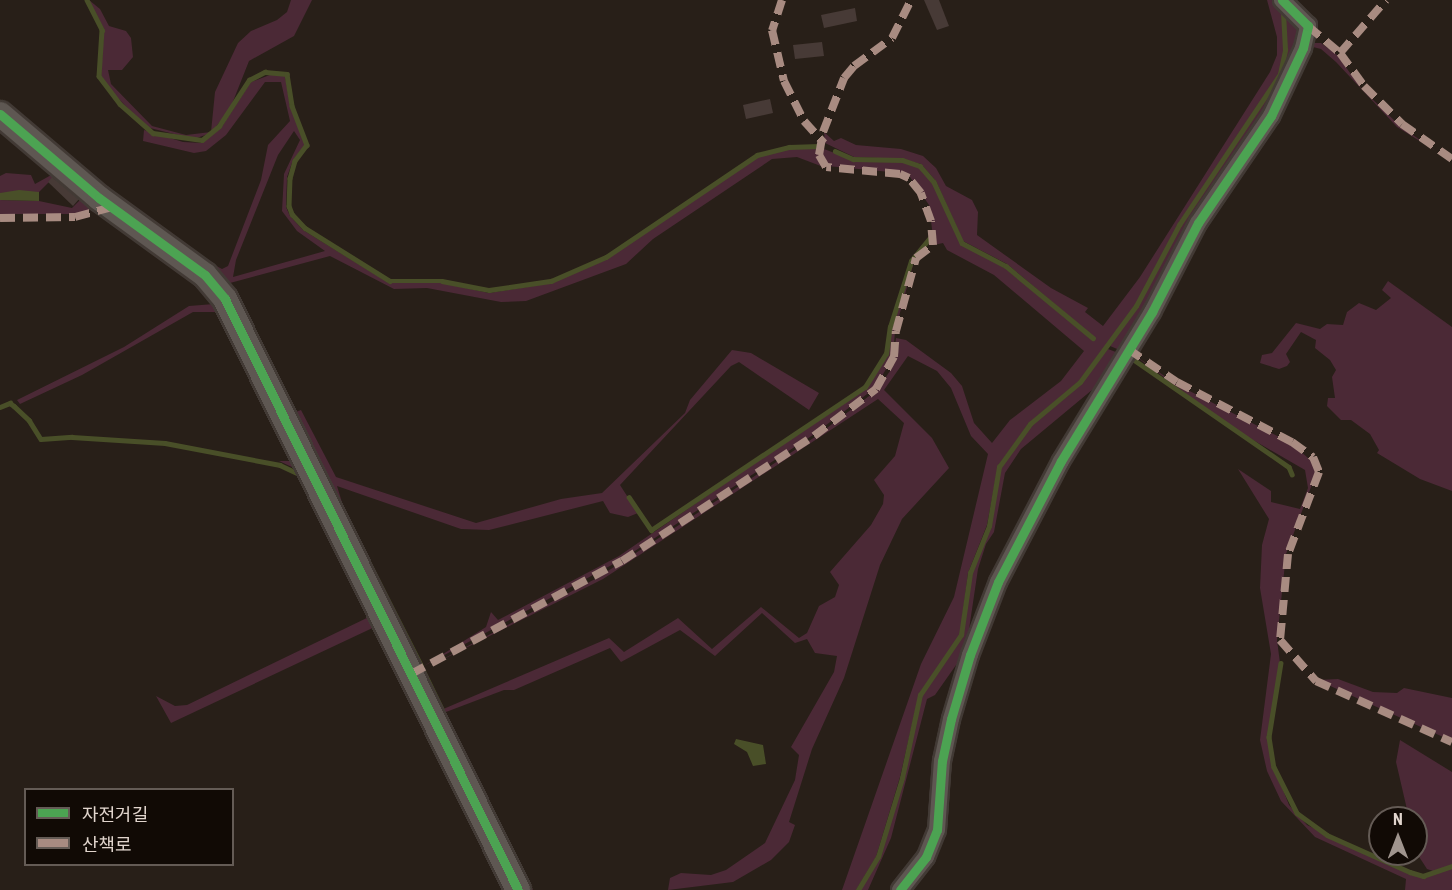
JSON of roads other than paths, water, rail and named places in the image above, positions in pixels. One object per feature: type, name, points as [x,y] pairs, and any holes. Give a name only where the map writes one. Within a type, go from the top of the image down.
[{"type":"street","points":[[900,890],[926,857],[937,830],[942,761],[951,719],[970,655],[998,582],[1061,461],[1152,312],[1198,223],[1270,116],[1304,48],[1308,26],[1282,0]]},
{"type":"street","points":[[0,114],[99,198],[205,275],[225,299],[518,890]]},
{"type":"waterway","points":[[87,0],[102,30],[99,76],[120,104],[153,133],[202,140],[219,126],[249,80],[265,72],[287,74],[292,106],[307,145],[295,161],[290,178],[289,206],[292,214],[305,228],[390,281],[442,281],[489,290],[551,281],[606,257],[757,155],[789,147],[819,146]]},
{"type":"waterway","points":[[858,890],[878,857],[902,778],[920,695],[961,635],[970,573],[989,526],[999,467],[1030,424],[1080,382],[1136,306],[1179,225],[1280,74],[1285,50],[1283,11]]},
{"type":"waterway","points":[[835,151],[853,159],[902,160],[920,166],[934,182],[962,243],[1006,266],[1093,338]]},
{"type":"waterway","points":[[629,497],[651,530],[865,387],[886,354],[890,327],[911,261],[929,239]]},
{"type":"waterway","points":[[1130,357],[1289,467],[1292,474]]},
{"type":"waterway","points":[[0,407],[10,403],[14,406],[29,420],[41,439],[72,437],[165,443],[280,465],[301,475]]},
{"type":"waterway","points":[[350,525],[421,665]]},
{"type":"waterway","points":[[1281,663],[1269,737],[1274,767],[1297,813],[1327,835],[1410,872],[1423,876],[1452,866]]},
{"type":"waterway","points":[[424,672],[442,709]]}]
